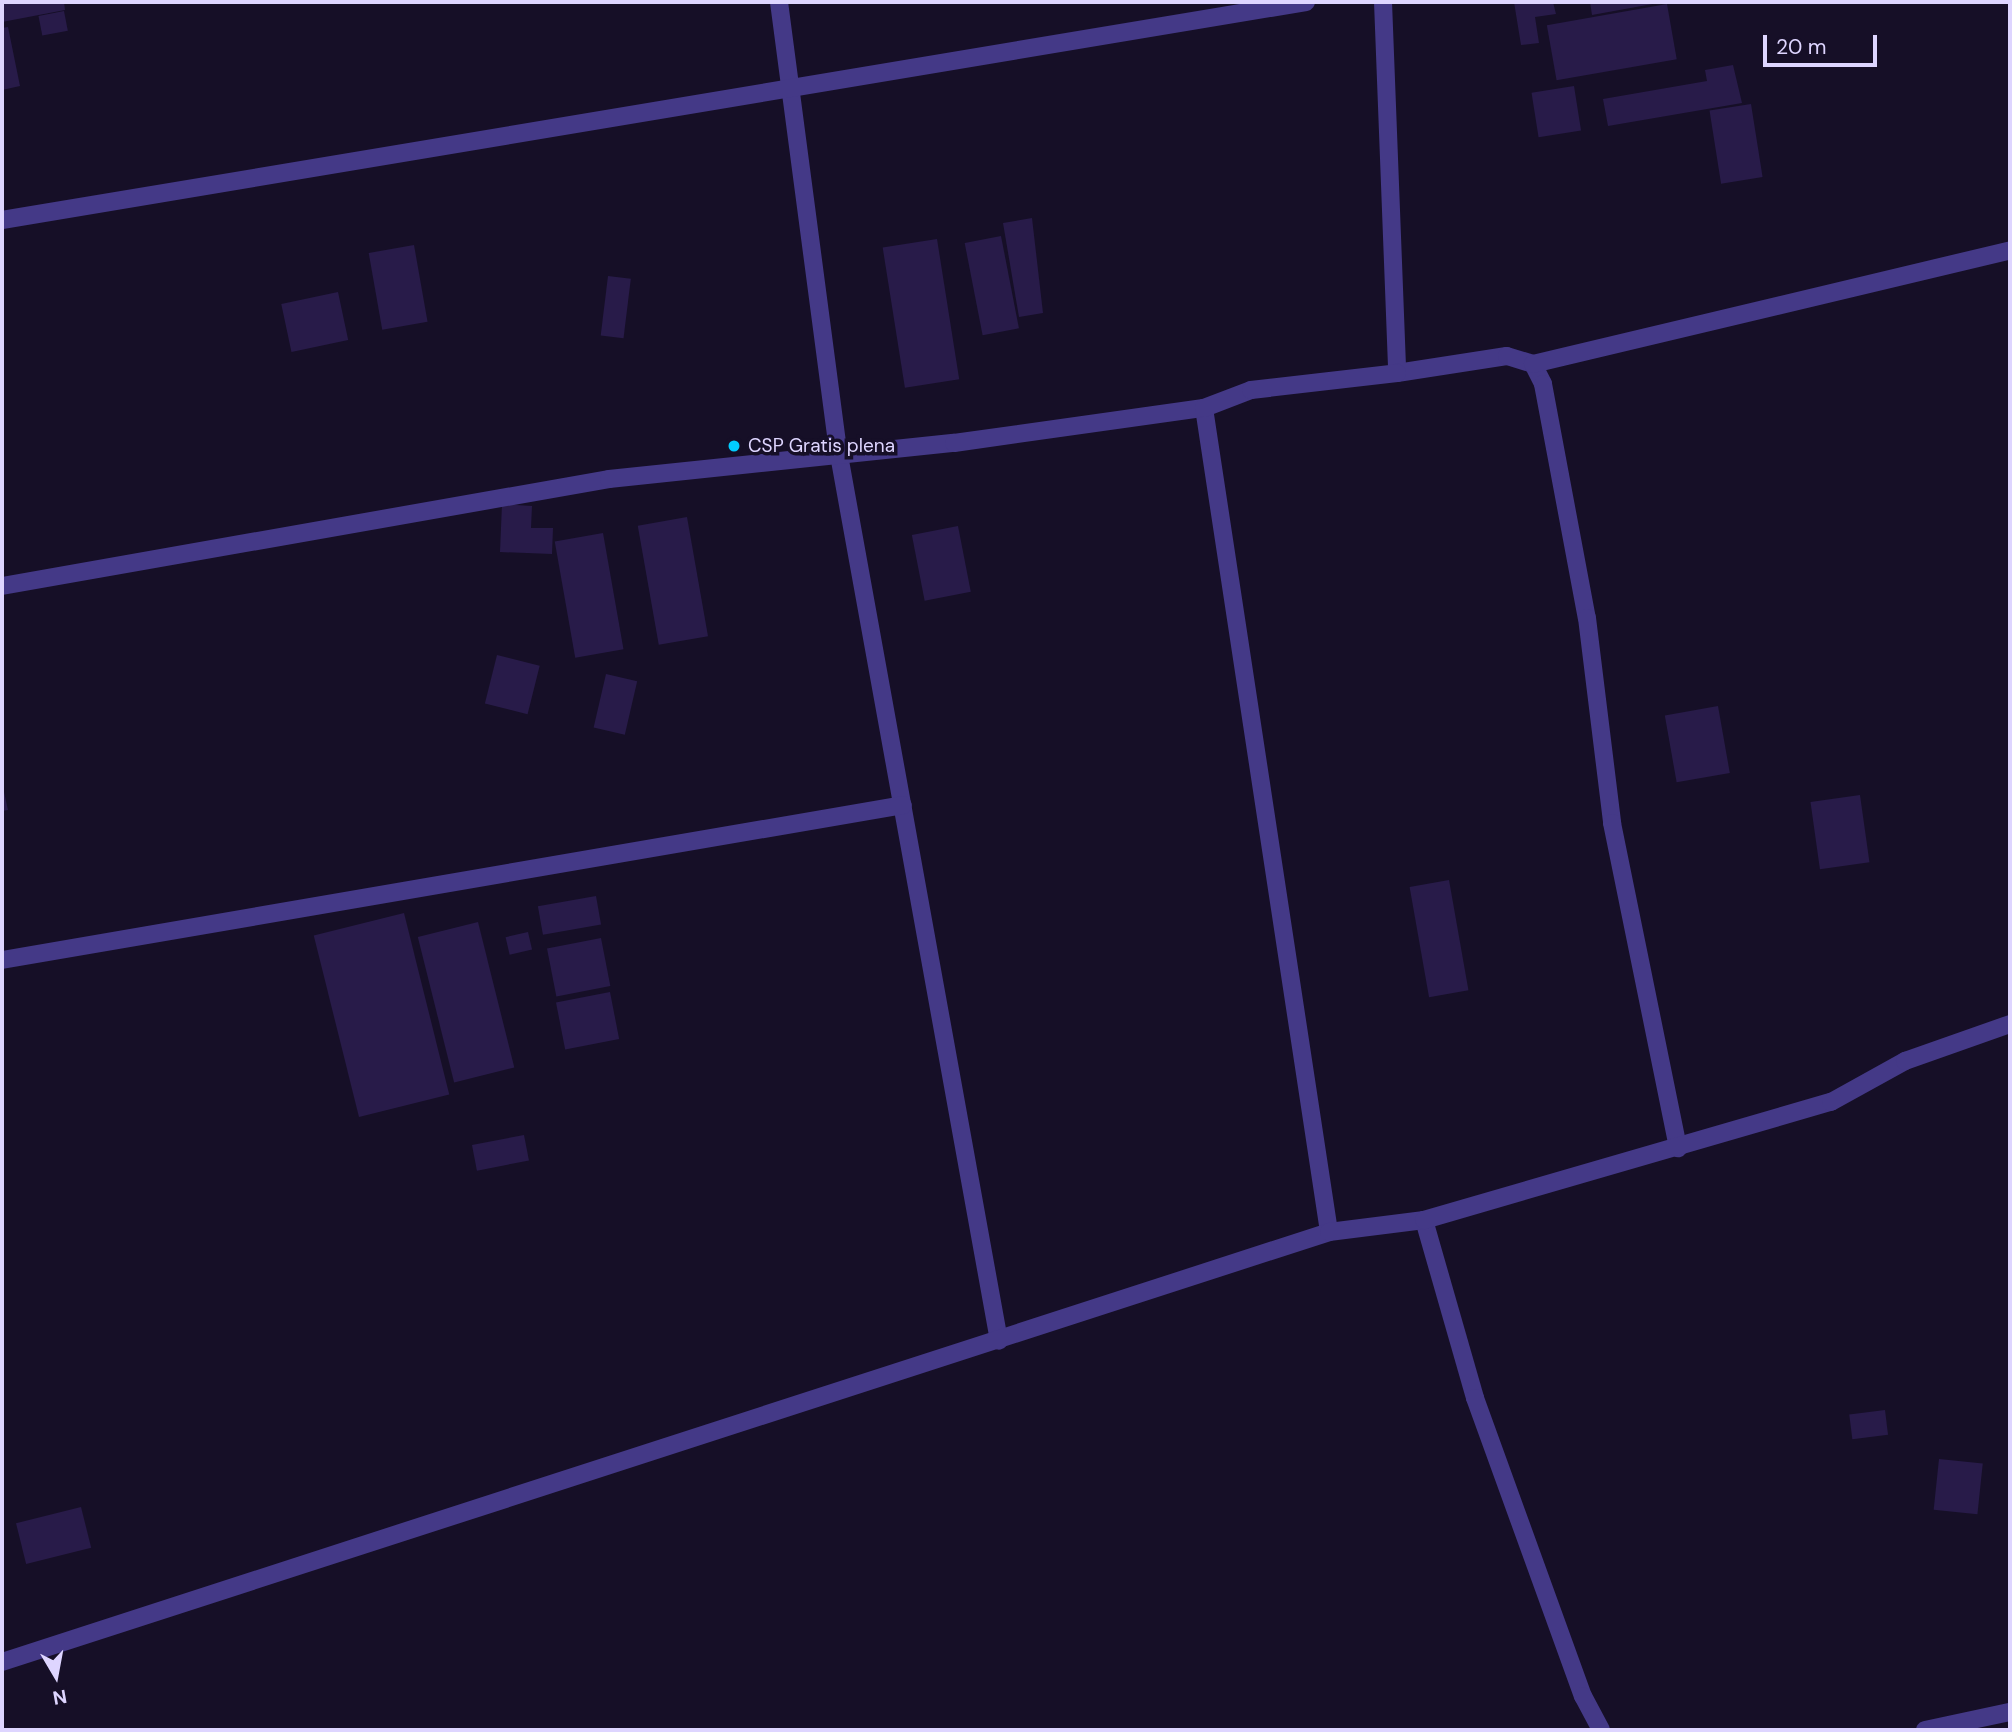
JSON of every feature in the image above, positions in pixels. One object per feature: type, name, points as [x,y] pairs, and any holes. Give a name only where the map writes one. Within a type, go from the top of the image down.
[{"type":"street","points":[[779,2],[839,455],[999,1341]]},
{"type":"street","points":[[2,220],[1306,2]]},
{"type":"street","points":[[1383,2],[1398,373]]},
{"type":"street","points":[[2,586],[609,479],[839,455],[1204,408],[1251,390],[1398,373],[1507,356],[1532,364],[2010,250]]},
{"type":"street","points":[[1532,364],[1543,384],[1587,618],[1612,823],[1678,1148]]},
{"type":"street","points":[[1204,408],[1329,1233]]},
{"type":"street","points":[[2,960],[903,805]]},
{"type":"street","points":[[2,1662],[1329,1233],[1424,1220],[1831,1102],[1905,1061],[2010,1024]]},
{"type":"street","points":[[1424,1220],[1475,1398],[1583,1696],[1601,1730]]},
{"type":"street","points":[[1925,1730],[2010,1712]]},
{"type":"building","points":[[2,2],[64,2],[65,10],[2,22]]},
{"type":"building","points":[[1514,2],[1553,2],[1556,14],[1535,17],[1539,43],[1521,45]]},
{"type":"building","points":[[1590,2],[1658,2],[1658,3],[1592,15]]},
{"type":"building","points":[[1667,4],[1677,59],[1557,80],[1547,25]]},
{"type":"building","points":[[64,11],[68,31],[42,36],[38,16]]},
{"type":"building","points":[[8,27],[20,86],[2,90],[2,28]]},
{"type":"building","points":[[1733,65],[1742,103],[1608,126],[1603,99],[1707,81],[1705,70]]},
{"type":"building","points":[[1574,86],[1581,130],[1539,137],[1532,93]]},
{"type":"building","points":[[1751,104],[1763,177],[1721,184],[1710,111]]},
{"type":"building","points":[[1032,218],[1043,313],[1019,317],[1003,223]]},
{"type":"building","points":[[1001,236],[1019,328],[983,335],[965,243]]},
{"type":"building","points":[[937,239],[959,379],[905,388],[883,248]]},
{"type":"building","points":[[414,245],[428,322],[382,330],[369,253]]},
{"type":"building","points":[[608,276],[631,279],[624,338],[601,336]]},
{"type":"building","points":[[338,292],[348,340],[291,352],[281,304]]},
{"type":"building","points":[[502,504],[532,506],[531,528],[553,528],[552,554],[500,552]]},
{"type":"building","points":[[687,517],[708,636],[659,645],[638,526]]},
{"type":"building","points":[[958,526],[971,592],[925,601],[912,535]]},
{"type":"building","points":[[603,533],[623,649],[575,658],[555,542]]},
{"type":"building","points":[[497,655],[540,666],[528,714],[485,704]]},
{"type":"building","points":[[606,674],[637,681],[625,735],[594,728]]},
{"type":"building","points":[[1718,706],[1730,773],[1677,782],[1665,715]]},
{"type":"building","points":[[2,783],[8,810],[2,811]]},
{"type":"building","points":[[1860,795],[1869,862],[1820,869],[1810,802]]},
{"type":"building","points":[[1449,880],[1468,990],[1429,997],[1410,887]]},
{"type":"building","points":[[596,896],[601,925],[543,935],[538,906]]},
{"type":"building","points":[[404,913],[449,1094],[359,1117],[314,935]]},
{"type":"building","points":[[478,922],[514,1068],[454,1083],[418,937]]},
{"type":"building","points":[[528,932],[532,950],[510,955],[506,937]]},
{"type":"building","points":[[601,938],[610,986],[556,997],[547,948]]},
{"type":"building","points":[[610,992],[619,1039],[565,1050],[556,1002]]},
{"type":"building","points":[[524,1135],[529,1161],[477,1171],[472,1145]]},
{"type":"building","points":[[1885,1410],[1888,1435],[1852,1439],[1849,1414]]},
{"type":"building","points":[[1939,1459],[1983,1464],[1977,1514],[1934,1510]]},
{"type":"building","points":[[81,1507],[91,1548],[26,1564],[16,1523]]},
{"type":"place","name":"CSP Gratis plena","points":[[734,446]]}]
